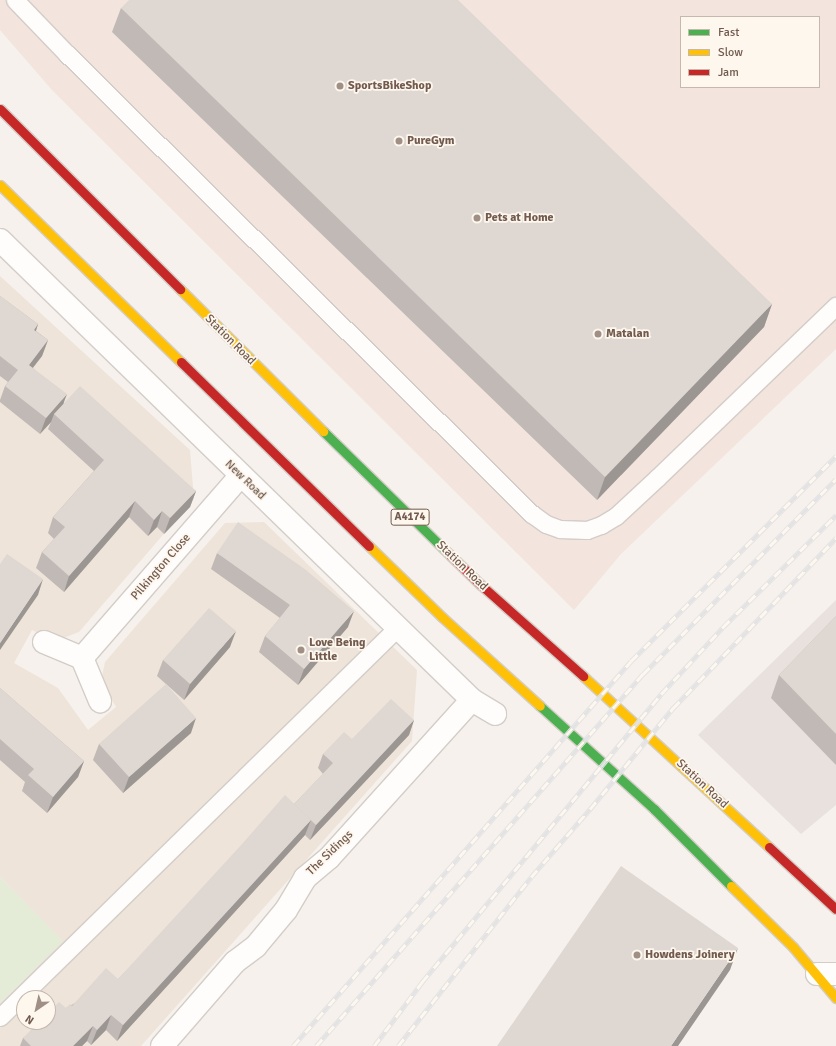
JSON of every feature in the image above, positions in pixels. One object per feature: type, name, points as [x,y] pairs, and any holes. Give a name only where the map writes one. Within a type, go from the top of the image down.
[{"type":"main road","name":"Station Road","points":[[0,108],[218,328],[447,552],[659,744],[836,909]]},
{"type":"main road","points":[[0,185],[442,617],[654,809],[726,880],[826,974],[836,998]]},
{"type":"street","name":"New Road","points":[[0,240],[240,476],[472,700],[495,714]]},
{"type":"street","name":"Pilkington Close","points":[[82,658],[240,476]]},
{"type":"street","points":[[44,642],[82,658],[100,701]]},
{"type":"street","name":"The Sidings","points":[[162,1046],[235,962],[256,946],[286,910],[305,878],[329,858],[472,700]]},
{"type":"lane","points":[[15,0],[67,54],[532,514],[546,524],[560,529],[587,530],[601,525],[616,516],[836,306]]},
{"type":"lane","points":[[0,1017],[398,627]]},
{"type":"shaded area","points":[[0,0],[836,0],[836,349],[621,554],[574,610],[52,90],[0,30]]},
{"type":"shaded area","points":[[0,276],[190,450],[194,499],[79,632],[61,639],[46,637],[32,630],[14,663],[58,688],[88,730],[116,707],[101,681],[105,662],[225,523],[264,522],[417,670],[412,741],[141,1046],[0,1046],[0,1003],[62,941],[0,877]]},
{"type":"shaded area","points":[[836,600],[836,805],[801,834],[698,735]]},
{"type":"green space","points":[[0,877],[63,941],[0,1003]]},
{"type":"building","points":[[129,0],[458,0],[772,304],[605,477],[121,8]]},
{"type":"building","points":[[0,296],[38,324],[34,330],[48,340],[29,365],[67,394],[46,418],[5,386],[18,370],[0,356]]},
{"type":"building","points":[[80,386],[196,491],[170,518],[162,511],[154,520],[135,501],[69,576],[42,552],[65,527],[53,517],[104,460],[54,414]]},
{"type":"building","points":[[238,522],[306,570],[354,611],[304,669],[265,636],[290,605],[217,553]]},
{"type":"building","points":[[7,554],[43,579],[0,643],[0,564]]},
{"type":"building","points":[[209,608],[236,631],[190,684],[163,660]]},
{"type":"building","points":[[836,616],[836,734],[779,675]]},
{"type":"building","points":[[166,684],[196,718],[129,777],[99,744]]},
{"type":"building","points":[[0,688],[84,761],[53,797],[28,775],[34,769],[0,739]]},
{"type":"building","points":[[391,699],[414,720],[316,825],[294,804],[333,763],[323,754],[344,732],[352,739]]},
{"type":"building","points":[[285,795],[311,820],[123,1025],[111,1015],[97,1030],[93,1026],[73,1046],[31,1046],[23,1038],[31,1030],[56,1030],[56,1005],[59,1002],[66,1008],[70,1004],[72,1006],[106,968],[118,979]]},
{"type":"building","name":"Howdens Joinery","points":[[621,866],[738,948],[671,1046],[497,1046]]},
{"type":"railway","points":[[293,1046],[631,661],[836,456]]},
{"type":"railway","points":[[316,1046],[643,674],[836,479]]},
{"type":"railway","points":[[374,1046],[422,982],[661,694],[723,627],[836,515]]},
{"type":"railway","points":[[398,1046],[531,877],[590,809],[673,708],[836,538]]},
{"type":"traffic: fast","points":[[323,431],[450,555]]},
{"type":"traffic: fast","points":[[540,706],[654,809],[731,886]]},
{"type":"traffic: slow","points":[[0,185],[181,362]]},
{"type":"traffic: slow","points":[[180,289],[323,431]]},
{"type":"traffic: slow","points":[[369,546],[442,617],[540,706]]},
{"type":"traffic: slow","points":[[583,676],[769,847]]},
{"type":"traffic: slow","points":[[731,886],[793,947],[836,998]]},
{"type":"traffic: jam","points":[[0,109],[180,289]]},
{"type":"traffic: jam","points":[[181,362],[369,546]]},
{"type":"traffic: jam","points":[[450,555],[481,585],[583,676]]},
{"type":"traffic: jam","points":[[769,847],[836,909]]},
{"type":"place","name":"SportsBikeShop","points":[[340,86]]},
{"type":"place","name":"PureGym","points":[[399,141]]},
{"type":"place","name":"Pets at Home","points":[[477,218]]},
{"type":"place","name":"Matalan","points":[[598,334]]},
{"type":"place","name":"Love Being Little","points":[[301,650]]},
{"type":"place","name":"Howdens Joinery","points":[[637,955]]}]
